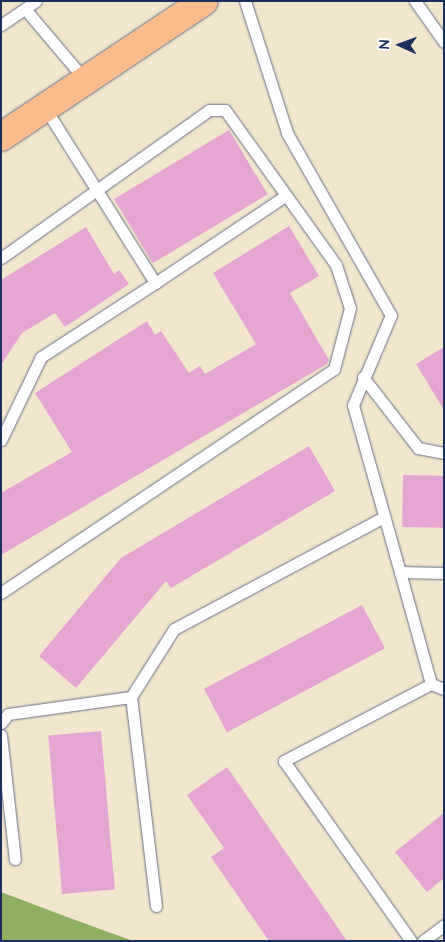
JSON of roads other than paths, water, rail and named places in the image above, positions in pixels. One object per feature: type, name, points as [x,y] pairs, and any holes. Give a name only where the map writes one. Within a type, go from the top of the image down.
[{"type":"main road","points":[[1,136],[204,1]]},
{"type":"lane","points":[[1,25],[36,1]]},
{"type":"lane","points":[[245,1],[287,132],[391,315],[353,405],[431,684]]},
{"type":"lane","points":[[415,1],[444,42]]},
{"type":"lane","points":[[25,9],[86,80]]},
{"type":"lane","points":[[44,108],[155,283]]},
{"type":"lane","points":[[1,258],[209,110],[225,110],[336,265],[350,308],[334,369],[1,594]]},
{"type":"lane","points":[[1,440],[41,357],[285,196]]},
{"type":"lane","points":[[363,378],[418,448],[444,453]]},
{"type":"lane","points":[[156,906],[131,697],[174,629],[384,517]]},
{"type":"lane","points":[[400,572],[444,573]]},
{"type":"lane","points":[[411,941],[284,761],[431,684],[444,689]]},
{"type":"lane","points":[[1,723],[8,714],[131,697]]},
{"type":"lane","points":[[1,735],[15,858]]},
{"type":"lane","points":[[423,941],[444,925]]}]
